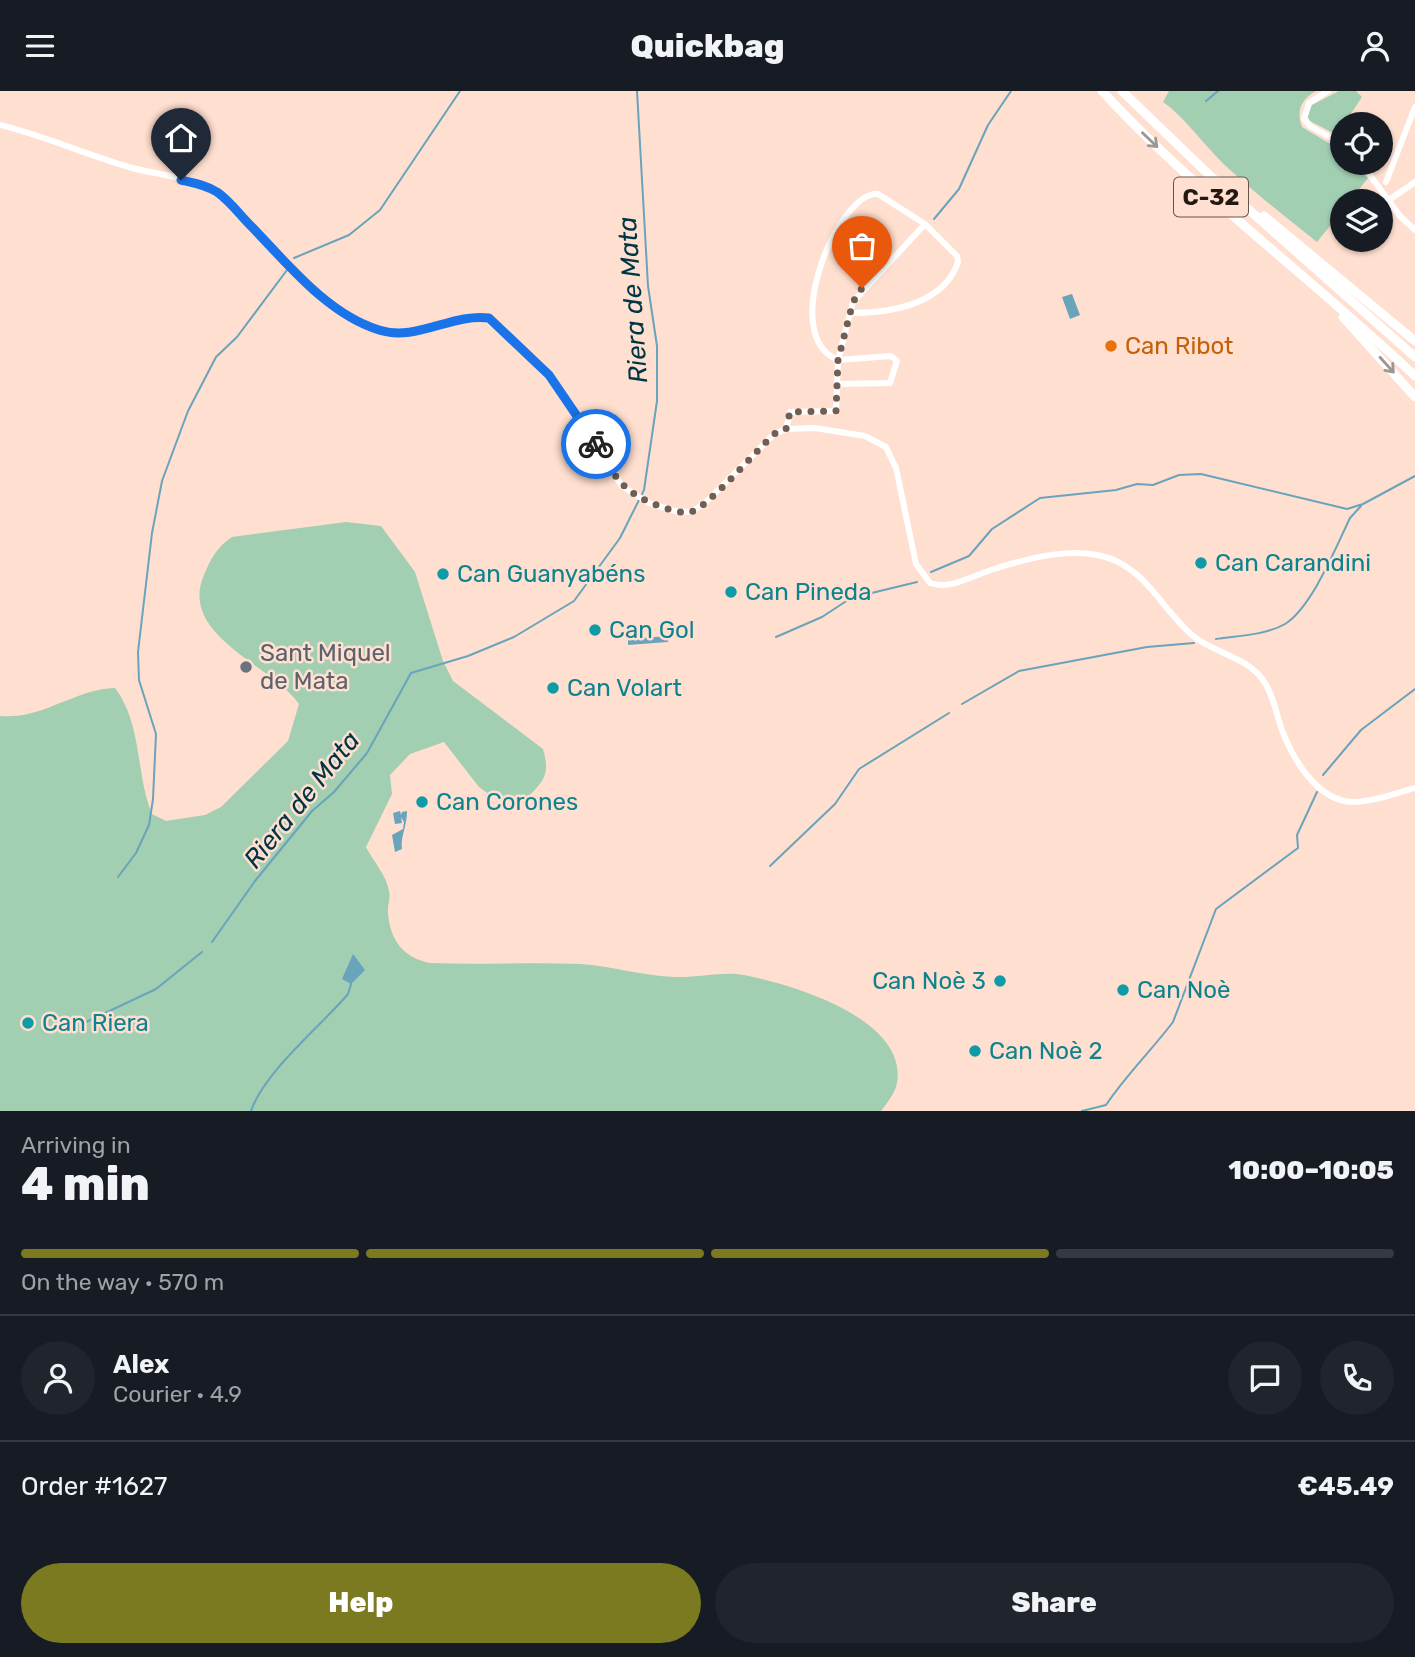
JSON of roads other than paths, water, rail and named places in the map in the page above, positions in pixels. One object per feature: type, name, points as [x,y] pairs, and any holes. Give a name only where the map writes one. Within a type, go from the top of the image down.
[{"type":"highway","name":"C-32","points":[[1102,91],[1176,164],[1415,376]]},
{"type":"highway","name":"C-32","points":[[1122,91],[1233,196],[1415,357]]},
{"type":"highway","points":[[1233,196],[1276,226],[1415,341]]},
{"type":"highway","points":[[1325,297],[1415,397]]},
{"type":"street","points":[[1328,91],[1309,103],[1304,119],[1310,126],[1330,137]]},
{"type":"street","points":[[1384,189],[1382,183],[1415,107]]},
{"type":"street","points":[[0,125],[71,145],[130,167],[208,187],[224,198],[311,286],[340,310],[378,330],[405,333],[476,316],[489,318],[549,375],[587,428],[616,479],[632,494],[649,503],[675,511],[691,512],[705,503],[774,434],[786,429],[815,428],[859,434],[886,447],[896,468],[916,564],[930,583],[951,584],[1006,566],[1072,553],[1092,554],[1115,561],[1142,578],[1191,635],[1247,665],[1262,678],[1289,748],[1301,767],[1325,792],[1344,801],[1359,801],[1415,788]]},
{"type":"street","points":[[1374,175],[1398,193]]},
{"type":"street","points":[[1393,197],[1415,182]]},
{"type":"street","points":[[836,384],[891,383],[897,361],[891,356],[838,360],[819,345],[813,324],[816,285],[829,242],[859,204],[873,194],[897,205],[925,224],[957,256],[957,266],[939,287],[915,303],[889,312],[850,313]]},
{"type":"street","points":[[1393,205],[1415,230]]},
{"type":"street","points":[[786,429],[790,412],[836,411],[838,360],[856,294],[925,224]]},
{"type":"water","points":[[1072,294],[1080,315],[1070,319],[1062,297]]},
{"type":"water","points":[[669,636],[668,642],[628,645],[628,639]]},
{"type":"water","points":[[400,811],[401,815],[407,811],[407,817],[402,849],[395,852],[392,835],[403,829],[404,822],[401,817],[402,823],[395,824],[393,813]]},
{"type":"water","points":[[353,954],[365,970],[351,984],[342,979]]},
{"type":"waterway","points":[[294,258],[349,235],[380,210],[460,91]]},
{"type":"waterway","name":"Riera de Mata","points":[[212,942],[255,881],[312,811],[334,792],[367,753],[411,673],[468,656],[514,637],[574,601],[620,538],[644,490],[657,401],[657,346],[648,286],[637,91]]},
{"type":"waterway","points":[[934,219],[959,189],[988,125],[1011,91]]},
{"type":"waterway","points":[[1206,101],[1218,91]]},
{"type":"waterway","points":[[118,877],[136,853],[149,825],[153,799],[156,734],[139,680],[138,652],[152,533],[162,481],[188,411],[216,357],[237,337],[287,270]]},
{"type":"waterway","points":[[931,572],[969,556],[992,529],[1040,498],[1116,490],[1137,484],[1153,485],[1179,475],[1201,474],[1347,509],[1363,504],[1415,476]]},
{"type":"waterway","points":[[1216,639],[1269,631],[1295,616],[1314,591],[1350,518],[1361,506]]},
{"type":"waterway","points":[[776,637],[822,617],[851,598],[917,582]]},
{"type":"waterway","points":[[962,704],[1019,671],[1147,647],[1194,643]]},
{"type":"waterway","points":[[1323,775],[1361,730],[1415,689]]},
{"type":"waterway","points":[[770,866],[835,804],[859,769],[949,713]]},
{"type":"waterway","points":[[1082,1111],[1106,1105],[1173,1022],[1216,909],[1298,848],[1297,835],[1317,792]]},
{"type":"waterway","name":"Riera de Mata","points":[[84,1023],[156,989],[202,952]]},
{"type":"waterway","points":[[251,1111],[280,1065],[337,1007],[348,994],[351,984]]},
{"type":"place","name":"Can Ribot","points":[[1111,346]]},
{"type":"place","name":"Can Carandini","points":[[1201,563]]},
{"type":"place","name":"Can Guanyabéns","points":[[443,574]]},
{"type":"place","name":"Can Pineda","points":[[731,592]]},
{"type":"place","name":"Can Gol","points":[[595,630]]},
{"type":"place","name":"Sant Miquel de Mata","points":[[246,667]]},
{"type":"place","name":"Can Volart","points":[[553,688]]},
{"type":"place","name":"Can Corones","points":[[422,802]]},
{"type":"place","name":"Can Noè 3","points":[[1000,981]]},
{"type":"place","name":"Can Noè","points":[[1123,990]]},
{"type":"place","name":"Can Riera","points":[[28,1023]]},
{"type":"place","name":"Can Noè 2","points":[[975,1051]]}]
